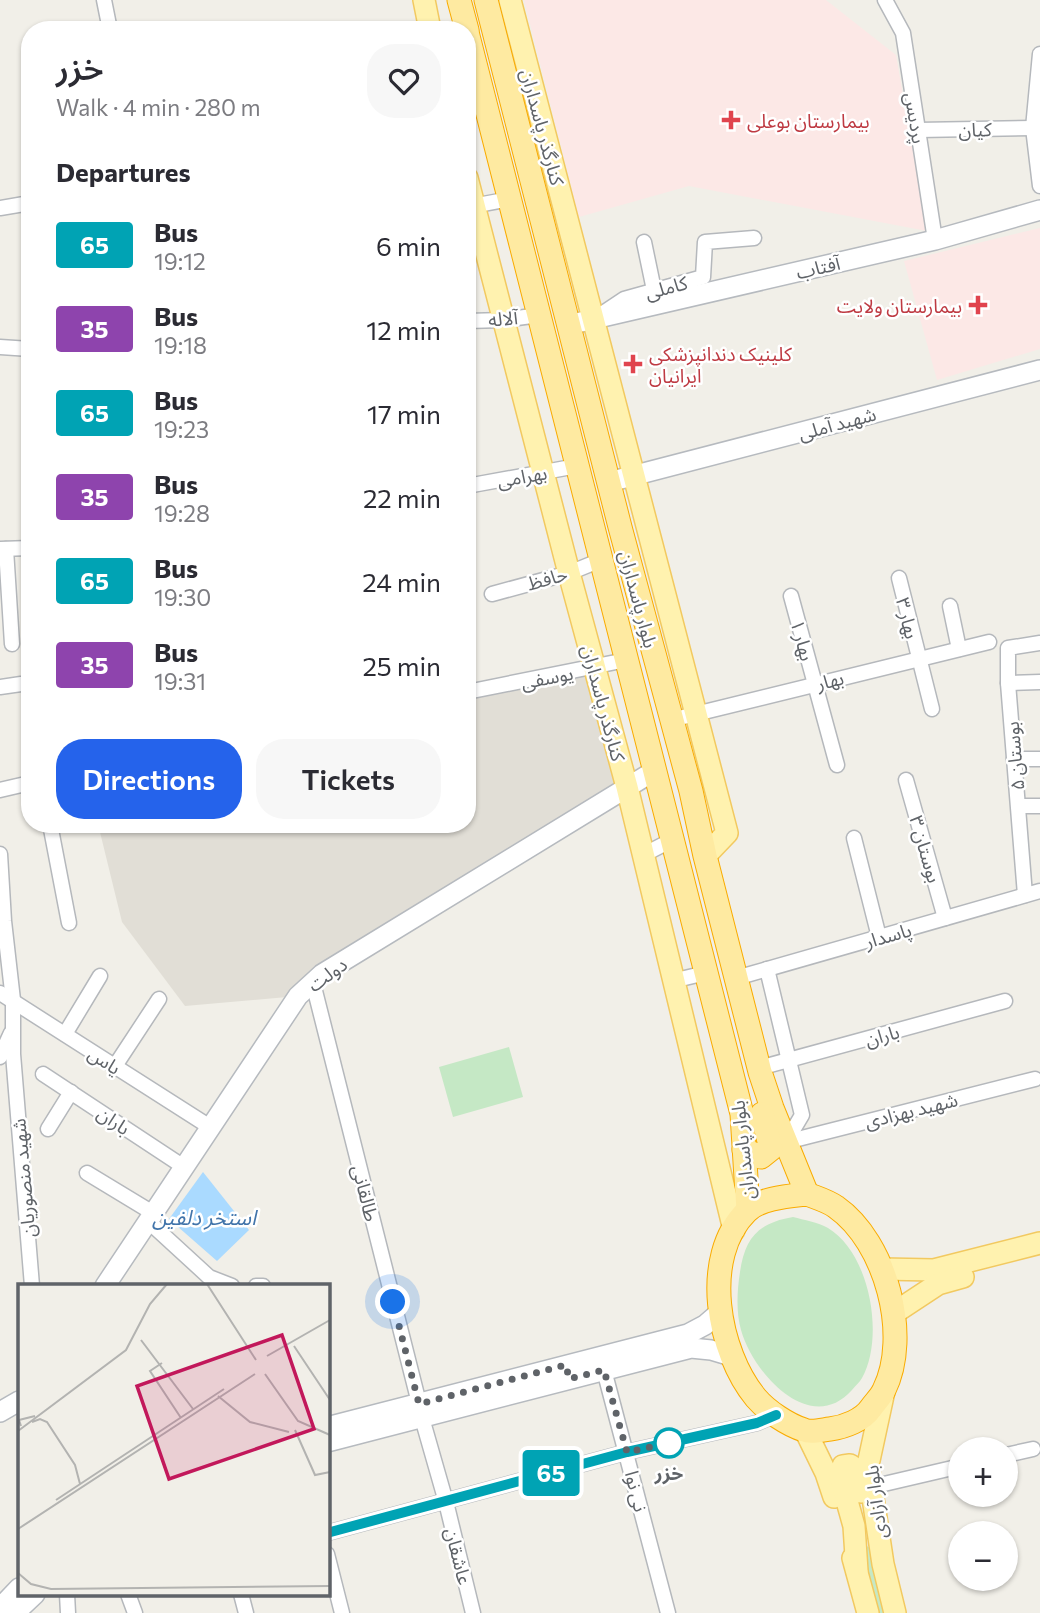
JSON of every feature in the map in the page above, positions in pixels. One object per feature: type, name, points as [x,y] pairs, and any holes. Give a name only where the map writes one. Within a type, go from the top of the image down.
[{"type":"highway","name":"بلوار پاسداران","points":[[459,0],[464,21]]},
{"type":"highway","name":"بلوار پاسداران","points":[[486,0],[568,325],[691,791],[760,1070],[807,1194]]},
{"type":"highway","name":"بلوار پاسداران","points":[[476,90],[510,199],[742,1114],[748,1210]]},
{"type":"highway","points":[[744,1150],[761,1157],[771,1149],[758,1093],[760,1070]]},
{"type":"highway","points":[[807,1194],[836,1206],[857,1227],[882,1269],[894,1313],[892,1363],[884,1391],[865,1416],[837,1428],[806,1432],[776,1415],[757,1399],[731,1356],[720,1312],[721,1263],[733,1230],[748,1210],[777,1198],[807,1194]]},
{"type":"main road","points":[[424,0],[428,21]]},
{"type":"main road","name":"کنارگذر پاسداران","points":[[510,0],[727,833],[705,856]]},
{"type":"main road","name":"آفتاب","points":[[568,325],[935,240],[1040,210]]},
{"type":"main road","name":"کنارگذر پاسداران","points":[[476,225],[627,788],[733,1230]]},
{"type":"main road","name":"شهید آملی","points":[[609,482],[1040,370]]},
{"type":"main road","name":"دولت","points":[[106,1284],[298,996],[322,974],[654,771]]},
{"type":"main road","points":[[882,1269],[934,1270],[1040,1243]]},
{"type":"main road","points":[[894,1313],[938,1284],[1040,1257]]},
{"type":"main road","points":[[329,1427],[421,1410],[568,1372],[688,1334],[705,1325],[720,1312]]},
{"type":"main road","points":[[568,1372],[604,1370],[691,1348],[731,1356]]},
{"type":"main road","name":"بلوار آزادی","points":[[884,1391],[868,1465],[883,1564],[895,1613]]},
{"type":"main road","points":[[329,1441],[421,1410]]},
{"type":"main road","name":"بلوار آزادی","points":[[806,1432],[826,1473],[858,1571],[868,1613]]},
{"type":"main road","points":[[858,1571],[853,1526],[840,1476],[841,1469],[847,1465],[853,1466],[857,1472],[866,1521],[883,1564]]},
{"type":"main road","points":[[0,1608],[18,1589]]},
{"type":"main road","points":[[15,1613],[33,1596]]},
{"type":"street","points":[[104,0],[108,21]]},
{"type":"street","name":"پردیس","points":[[885,0],[903,33],[935,240]]},
{"type":"street","points":[[1040,54],[1033,128],[1040,186]]},
{"type":"street","name":"کیان","points":[[918,130],[1033,128]]},
{"type":"street","points":[[476,206],[510,199]]},
{"type":"street","points":[[0,207],[21,204]]},
{"type":"street","name":"کاملی","points":[[594,319],[624,299],[703,277],[705,242],[754,239]]},
{"type":"street","points":[[645,242],[654,290]]},
{"type":"street","name":"آلاله","points":[[476,321],[539,315]]},
{"type":"street","points":[[0,347],[21,348]]},
{"type":"street","name":"بهرامی","points":[[476,484],[577,466]]},
{"type":"street","points":[[12,644],[3,549],[21,548]]},
{"type":"street","name":"حافظ","points":[[492,594],[569,573],[601,560]]},
{"type":"street","name":"بهار ۳","points":[[899,578],[932,709]]},
{"type":"street","name":"بهار ۱","points":[[792,596],[837,765]]},
{"type":"street","points":[[950,606],[959,649]]},
{"type":"street","name":"بهار","points":[[671,720],[989,642]]},
{"type":"street","name":"بوستان ۵","points":[[1025,895],[1008,683],[1008,648],[1040,643]]},
{"type":"street","name":"یوسفی","points":[[476,690],[626,660]]},
{"type":"street","points":[[1008,683],[1040,682]]},
{"type":"street","points":[[0,687],[21,684]]},
{"type":"street","points":[[1014,760],[1040,759]]},
{"type":"street","name":"بوستان ۳","points":[[906,780],[945,918]]},
{"type":"street","points":[[0,790],[21,785]]},
{"type":"street","points":[[691,791],[715,785]]},
{"type":"street","points":[[1019,806],[1040,806]]},
{"type":"street","points":[[52,833],[69,923]]},
{"type":"street","points":[[854,838],[879,937]]},
{"type":"street","points":[[643,855],[672,841]]},
{"type":"street","name":"شهید منصوریان","points":[[0,854],[6,997],[12,1032],[32,1281]]},
{"type":"street","name":"پاسدار","points":[[736,978],[1040,891]]},
{"type":"street","points":[[767,969],[802,1115],[786,1142]]},
{"type":"street","points":[[672,981],[706,973]]},
{"type":"street","points":[[65,1034],[100,975]]},
{"type":"street","name":"طالقانی","points":[[313,983],[421,1410]]},
{"type":"street","name":"یاس","points":[[6,997],[210,1127]]},
{"type":"street","points":[[114,1066],[159,999]]},
{"type":"street","name":"باران","points":[[760,1070],[1005,1002]]},
{"type":"street","points":[[0,1057],[12,1032]]},
{"type":"street","name":"باران","points":[[43,1073],[184,1167]]},
{"type":"street","name":"شهید بهزادی","points":[[786,1142],[1035,1079]]},
{"type":"street","points":[[48,1129],[71,1092]]},
{"type":"street","points":[[87,1173],[151,1217],[209,1277],[227,1284]]},
{"type":"street","name":"نی نوا","points":[[604,1370],[668,1613]]},
{"type":"street","name":"عاشقان","points":[[421,1410],[473,1613]]},
{"type":"street","points":[[329,1532],[627,1452],[757,1423],[776,1415]]},
{"type":"street","points":[[1018,1452],[1033,1449]]},
{"type":"street","points":[[871,1487],[948,1469]]},
{"type":"street","points":[[329,1562],[342,1613]]},
{"type":"street","points":[[129,1596],[135,1613]]},
{"type":"street","points":[[242,1596],[246,1613]]},
{"type":"shaded area","name":"بیمارستان بوعلی","points":[[524,0],[826,0],[896,55],[927,231],[689,186],[579,217]]},
{"type":"shaded area","name":"بیمارستان ولایت","points":[[1040,228],[1040,349],[937,380],[904,261]]},
{"type":"shaded area","points":[[595,668],[627,787],[298,996],[185,1006],[122,922],[100,833],[476,833],[476,693]]},
{"type":"green space","points":[[509,1047],[523,1097],[453,1117],[439,1067]]},
{"type":"green space","points":[[793,1217],[824,1226],[842,1240],[854,1256],[869,1297],[872,1341],[869,1361],[861,1380],[836,1403],[819,1406],[802,1403],[785,1394],[758,1364],[747,1347],[741,1330],[738,1294],[745,1250],[762,1228]]},
{"type":"green space","points":[[865,1545],[872,1549],[891,1613],[874,1613],[861,1555]]},
{"type":"water","name":"استخر دلفین","points":[[203,1172],[249,1230],[217,1261],[169,1219]]},
{"type":"bus line","name":"65","points":[[329,1532],[627,1452],[757,1423],[776,1415]]},
{"type":"place","name":"بیمارستان بوعلی","points":[[731,120]]},
{"type":"place","name":"بیمارستان ولایت","points":[[978,305]]},
{"type":"place","name":"کلینیک دندانپزشکی ایرانیان","points":[[633,364]]},
{"type":"place","name":"خزر","points":[[669,1443]]},
{"type":"route","points":[[393,1302],[419,1404],[566,1365],[569,1379],[604,1370],[627,1452],[679,1441],[669,1443]]}]
